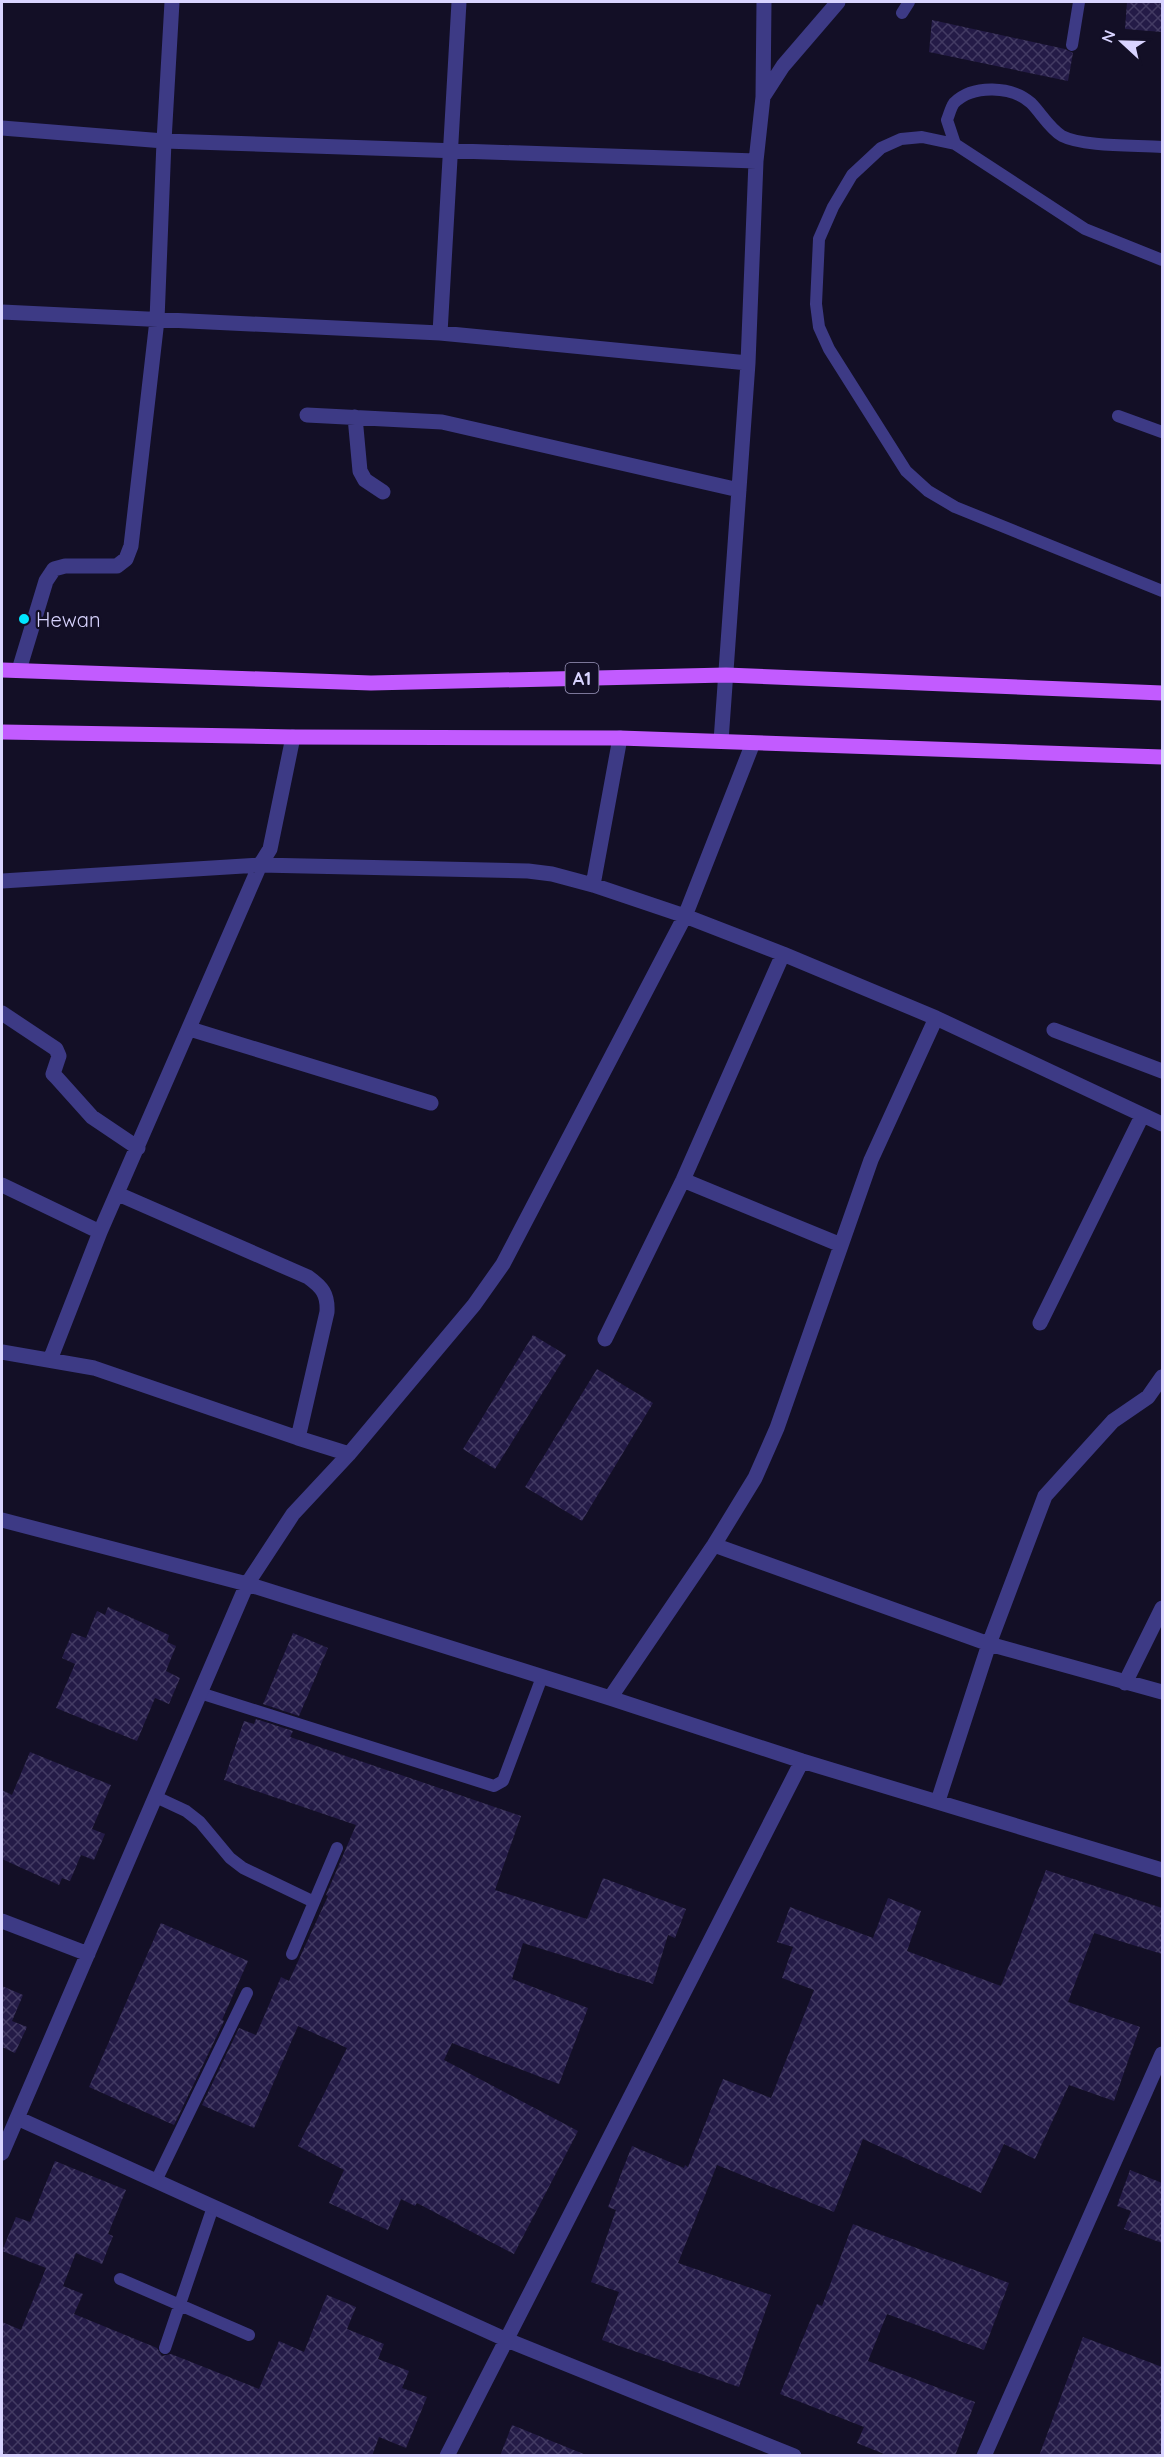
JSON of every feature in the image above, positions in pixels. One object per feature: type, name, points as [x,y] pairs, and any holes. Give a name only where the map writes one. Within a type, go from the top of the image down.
[{"type":"main road","name":"A1","points":[[2,670],[371,683],[726,675],[1162,693]]},
{"type":"main road","points":[[2,732],[293,737],[620,738],[1162,756]]},
{"type":"street","points":[[20,670],[46,581],[54,569],[65,566],[117,566],[126,559],[131,546],[157,320],[172,2]]},
{"type":"street","points":[[440,333],[459,2]]},
{"type":"street","points":[[721,741],[748,363],[756,161],[763,97],[764,2]]},
{"type":"street","points":[[763,97],[783,66],[838,2]]},
{"type":"street","points":[[2,128],[164,141],[756,161]]},
{"type":"street","points":[[2,312],[440,333],[748,363]]},
{"type":"street","points":[[307,415],[462,425],[739,490]]},
{"type":"street","points":[[354,417],[360,471],[365,480],[383,492]]},
{"type":"street","points":[[50,1360],[100,1232],[260,865],[270,849],[293,737]]},
{"type":"street","points":[[593,885],[620,738]]},
{"type":"street","points":[[2,2153],[247,1584],[293,1514],[349,1454],[474,1305],[498,1271],[685,916],[753,743]]},
{"type":"street","points":[[2,881],[260,865],[528,871],[552,874],[593,885],[685,916],[783,954],[936,1018],[1162,1124]]},
{"type":"street","points":[[604,1339],[683,1180],[783,954]]},
{"type":"street","points":[[2,1014],[56,1049],[59,1056],[53,1074],[92,1117],[138,1148]]},
{"type":"street","points":[[610,1698],[714,1545],[755,1478],[777,1428],[872,1160],[936,1018]]},
{"type":"street","points":[[190,1029],[432,1103]]},
{"type":"street","points":[[1054,1030],[1162,1071]]},
{"type":"street","points":[[1040,1323],[1142,1116]]},
{"type":"street","points":[[683,1180],[841,1245]]},
{"type":"street","points":[[2,1185],[100,1232]]},
{"type":"street","points":[[118,1194],[308,1277],[321,1286],[328,1299],[327,1312],[298,1438]]},
{"type":"street","points":[[2,1352],[94,1368],[349,1454]]},
{"type":"street","points":[[938,1801],[989,1644],[1045,1496],[1113,1421],[1148,1396],[1162,1377]]},
{"type":"street","points":[[2,1520],[247,1584],[802,1761],[1162,1870]]},
{"type":"street","points":[[714,1545],[989,1644],[1162,1692]]},
{"type":"street","points":[[1125,1683],[1162,1608]]},
{"type":"street","points":[[447,2456],[802,1761]]},
{"type":"street","points":[[2,1921],[88,1953]]},
{"type":"street","points":[[984,2456],[1162,2054]]},
{"type":"street","points":[[17,2118],[507,2340],[794,2456]]},
{"type":"lane","points":[[902,13],[909,2]]},
{"type":"lane","points":[[1072,45],[1079,2]]},
{"type":"lane","points":[[955,144],[947,120],[954,104],[966,95],[987,89],[1010,91],[1029,101],[1062,136],[1080,142],[1162,147]]},
{"type":"lane","points":[[1162,260],[1085,229],[955,144],[922,137],[901,139],[880,148],[852,175],[833,207],[819,239],[816,304],[819,327],[829,349],[906,471],[928,491],[955,507],[1162,591]]},
{"type":"lane","points":[[1118,416],[1162,432]]},
{"type":"lane","points":[[200,1693],[494,1786],[503,1781],[542,1677]]},
{"type":"lane","points":[[156,1797],[186,1811],[200,1822],[230,1858],[243,1869],[314,1902]]},
{"type":"lane","points":[[292,1954],[337,1848]]},
{"type":"lane","points":[[156,2181],[247,1993]]},
{"type":"lane","points":[[165,2348],[213,2207]]},
{"type":"lane","points":[[120,2279],[249,2335]]},
{"type":"building","points":[[1127,2],[1162,2],[1162,32],[1125,29]]},
{"type":"building","points":[[932,20],[1065,49],[1073,53],[1068,81],[929,52]]},
{"type":"building","points":[[533,1335],[566,1355],[495,1469],[463,1449]]},
{"type":"building","points":[[597,1369],[653,1403],[582,1521],[525,1487]]},
{"type":"building","points":[[108,1607],[169,1635],[167,1642],[176,1646],[166,1671],[180,1678],[169,1704],[155,1698],[137,1741],[56,1708],[75,1664],[62,1658],[72,1633],[86,1638],[97,1611],[105,1615]]},
{"type":"building","points":[[293,1633],[328,1648],[299,1716],[263,1704]]},
{"type":"building","points":[[256,1719],[293,1731],[290,1737],[521,1816],[495,1890],[587,1919],[603,1878],[686,1909],[675,1938],[668,1935],[653,1984],[523,1943],[512,1979],[588,2008],[559,2084],[452,2043],[444,2060],[578,2131],[514,2254],[417,2203],[415,2206],[401,2199],[388,2230],[329,2203],[344,2170],[298,2146],[347,2048],[298,2026],[254,2128],[202,2105],[239,2028],[256,2035],[281,1977],[289,1981],[328,1896],[326,1895],[356,1825],[224,1780],[244,1721],[254,1724]]},
{"type":"building","points":[[30,1752],[111,1785],[92,1829],[105,1834],[94,1860],[81,1855],[70,1881],[62,1878],[59,1885],[2,1859],[2,1790],[12,1795]]},
{"type":"building","points":[[1046,1870],[1162,1908],[1162,1954],[1094,1933],[1068,2002],[1140,2027],[1114,2101],[1069,2085],[1035,2159],[1004,2144],[981,2193],[863,2139],[834,2212],[717,2165],[678,2263],[771,2295],[739,2387],[602,2340],[619,2292],[591,2282],[616,2210],[608,2207],[632,2146],[684,2168],[685,2165],[688,2167],[723,2079],[771,2098],[814,1990],[782,1978],[793,1947],[777,1942],[790,1907],[873,1938],[888,1898],[921,1911],[907,1951],[1001,1986]]},
{"type":"building","points":[[161,1923],[248,1961],[222,2020],[224,2021],[174,2125],[89,2087]]},
{"type":"building","points":[[2,1986],[23,1995],[12,2021],[27,2027],[15,2053],[2,2047]]},
{"type":"building","points":[[55,2161],[126,2190],[108,2234],[113,2236],[102,2264],[76,2253],[63,2286],[83,2294],[74,2314],[157,2348],[162,2356],[171,2354],[259,2389],[279,2341],[304,2352],[327,2295],[356,2307],[347,2329],[384,2344],[378,2359],[409,2371],[402,2388],[427,2397],[406,2448],[379,2437],[372,2456],[2,2456],[2,2322],[21,2330],[46,2268],[2,2251],[16,2217],[30,2222]]},
{"type":"building","points":[[1130,2170],[1162,2183],[1162,2243],[1124,2229],[1131,2211],[1117,2206]]},
{"type":"building","points":[[853,2224],[1009,2283],[984,2350],[887,2314],[868,2361],[975,2402],[955,2456],[889,2456],[857,2443],[864,2427],[780,2394],[817,2304],[822,2306]]},
{"type":"building","points":[[1083,2337],[1162,2367],[1162,2456],[1039,2456]]},
{"type":"building","points":[[512,2425],[586,2455],[586,2456],[500,2456]]},
{"type":"place","name":"Hewan","points":[[24,619]]}]
